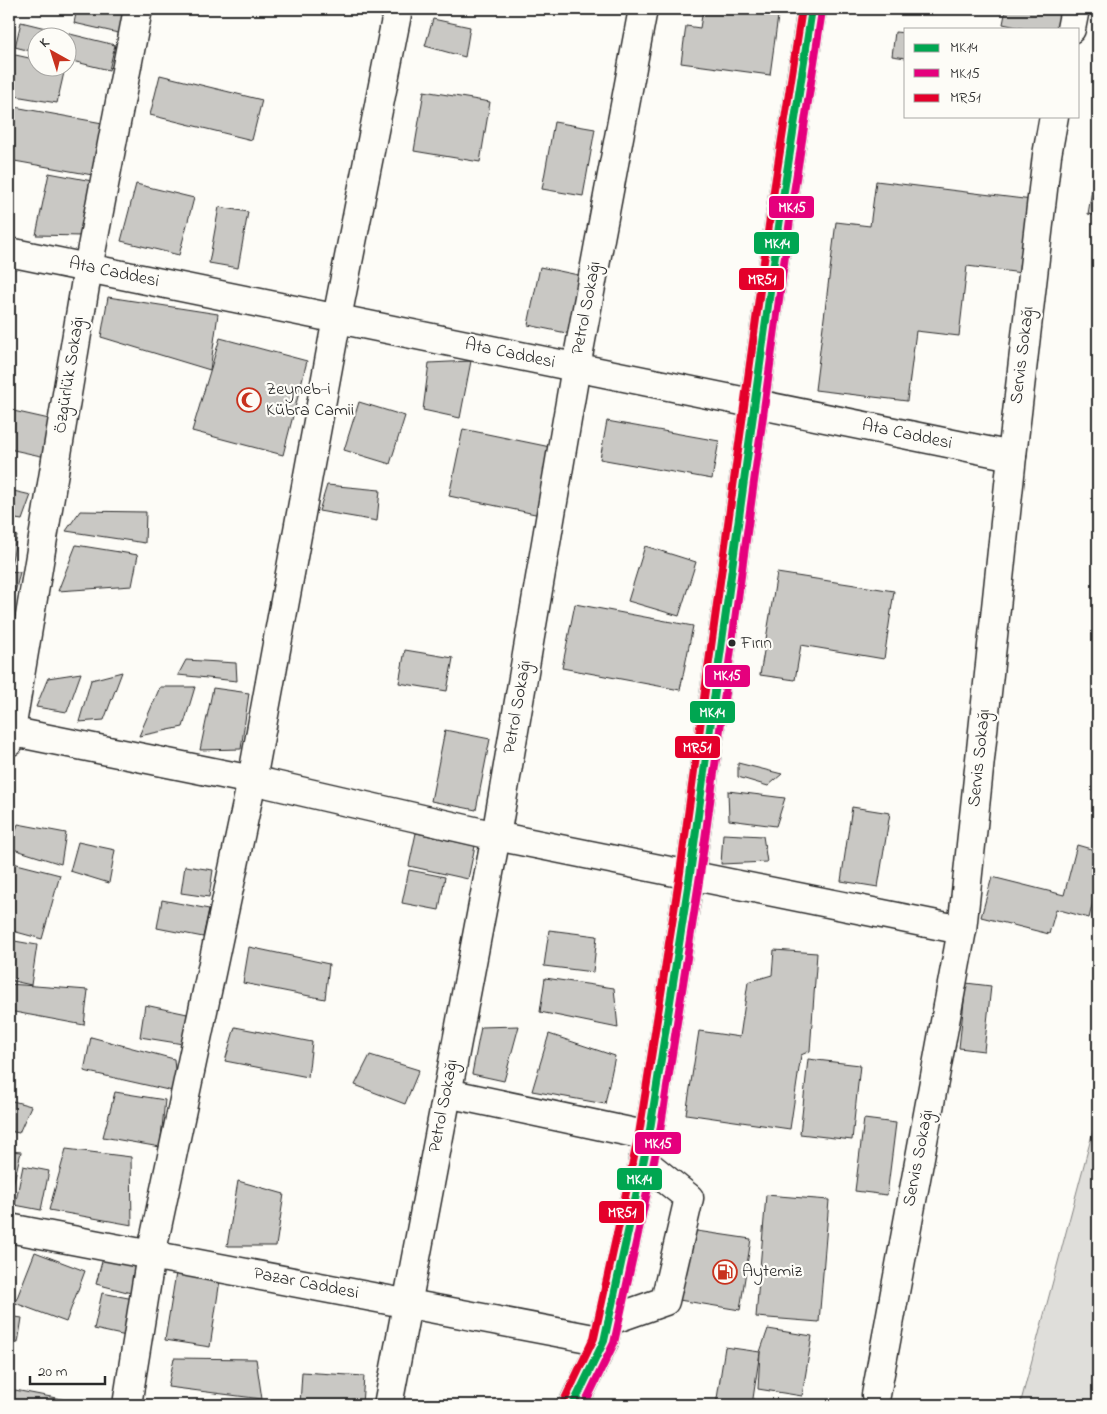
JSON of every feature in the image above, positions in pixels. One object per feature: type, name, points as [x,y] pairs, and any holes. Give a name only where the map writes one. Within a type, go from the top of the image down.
[{"type":"street","name":"Özgürlük Sokağı","points":[[10,735],[88,268],[138,9]]},
{"type":"street","points":[[127,1405],[151,1255],[252,780],[337,318],[398,9]]},
{"type":"street","name":"Petrol Sokağı","points":[[388,1405],[496,836],[576,367],[643,9]]},
{"type":"street","points":[[573,1405],[606,1331],[646,1148],[690,874],[812,9]]},
{"type":"street","points":[[1071,28],[1075,9]]},
{"type":"street","name":"Servis Sokağı","points":[[876,1395],[962,930],[1012,456],[1046,155],[1054,118]]},
{"type":"street","name":"Ata Caddesi","points":[[9,252],[1012,456]]},
{"type":"street","points":[[10,735],[252,780],[496,836],[962,930]]},
{"type":"street","points":[[447,1093],[646,1148],[689,1198],[665,1302],[606,1331]]},
{"type":"street","name":"Pazar Caddesi","points":[[9,1228],[406,1303],[606,1331]]},
{"type":"shaded area","points":[[1098,1112],[1098,1405],[1020,1405]]},
{"type":"building","points":[[77,9],[133,9],[127,35],[74,23]]},
{"type":"building","points":[[609,9],[631,9],[630,12]]},
{"type":"building","points":[[703,9],[779,9],[770,75],[681,63],[686,26],[700,28]]},
{"type":"building","points":[[1006,9],[1061,9],[1057,28],[1021,28],[1003,24]]},
{"type":"building","points":[[433,19],[470,27],[465,57],[425,46]]},
{"type":"building","points":[[21,22],[46,28],[28,28],[28,50],[15,47]]},
{"type":"building","points":[[895,32],[904,33],[904,58],[892,56]]},
{"type":"building","points":[[78,36],[115,45],[109,70],[78,62]]},
{"type":"building","points":[[11,54],[28,58],[28,78],[63,78],[57,103],[9,95],[9,64]]},
{"type":"building","points":[[160,75],[262,100],[252,140],[150,115]]},
{"type":"building","points":[[424,91],[490,102],[480,162],[414,151]]},
{"type":"building","points":[[9,106],[108,124],[98,176],[9,160]]},
{"type":"building","points":[[554,122],[595,129],[583,196],[542,189]]},
{"type":"building","points":[[1098,154],[1098,216],[1088,214]]},
{"type":"building","points":[[49,173],[92,181],[81,236],[36,235]]},
{"type":"building","points":[[876,181],[1032,200],[1022,273],[967,266],[959,336],[916,331],[907,401],[815,390],[836,222],[870,226]]},
{"type":"building","points":[[136,184],[194,198],[179,255],[121,241]]},
{"type":"building","points":[[219,207],[248,212],[238,268],[209,263]]},
{"type":"building","points":[[540,267],[583,276],[571,334],[528,325]]},
{"type":"building","points":[[108,297],[218,314],[210,370],[101,337]]},
{"type":"building","name":"Zeyneb-i Kübra Camii","points":[[220,338],[307,361],[283,455],[192,431]]},
{"type":"building","points":[[471,361],[460,418],[423,410],[429,363]]},
{"type":"building","points":[[359,402],[405,416],[390,464],[344,450]]},
{"type":"building","points":[[9,410],[58,421],[50,458],[9,449]]},
{"type":"building","points":[[607,421],[719,441],[712,479],[600,459]]},
{"type":"building","points":[[463,429],[555,448],[540,515],[449,496]]},
{"type":"building","points":[[327,485],[380,490],[377,521],[319,511]]},
{"type":"building","points":[[9,490],[31,495],[22,520],[9,518]]},
{"type":"building","points":[[80,511],[146,512],[145,543],[66,531]]},
{"type":"building","points":[[9,534],[17,536],[11,565],[9,565]]},
{"type":"building","points":[[76,545],[138,555],[132,586],[58,591]]},
{"type":"building","points":[[645,546],[696,562],[679,616],[628,601]]},
{"type":"building","points":[[9,571],[20,572],[15,593],[9,593]]},
{"type":"building","points":[[777,573],[894,591],[884,659],[801,645],[795,680],[760,675]]},
{"type":"building","points":[[575,604],[693,626],[680,690],[562,668]]},
{"type":"building","points":[[9,614],[18,616],[11,637],[9,637]]},
{"type":"building","points":[[405,650],[453,658],[447,691],[399,683]]},
{"type":"building","points":[[186,660],[236,663],[237,681],[178,675]]},
{"type":"building","points":[[122,672],[104,720],[79,722],[91,680]]},
{"type":"building","points":[[81,673],[67,712],[36,707],[48,678]]},
{"type":"building","points":[[160,687],[195,687],[183,727],[139,736]]},
{"type":"building","points":[[213,688],[249,693],[241,749],[200,750]]},
{"type":"building","points":[[445,730],[490,739],[476,810],[431,801]]},
{"type":"building","points":[[738,763],[782,774],[768,786],[738,777]]},
{"type":"building","points":[[728,791],[785,798],[776,826],[729,820]]},
{"type":"building","points":[[852,807],[890,813],[878,887],[841,881]]},
{"type":"building","points":[[18,824],[66,833],[61,864],[10,848]]},
{"type":"building","points":[[416,833],[475,846],[468,879],[409,866]]},
{"type":"building","points":[[723,834],[763,836],[767,862],[721,864]]},
{"type":"building","points":[[78,842],[115,850],[109,883],[70,871]]},
{"type":"building","points":[[1077,845],[1098,851],[1098,882],[1089,918],[1056,909],[1049,934],[981,917],[992,877],[1064,895]]},
{"type":"building","points":[[9,862],[60,875],[42,939],[9,930]]},
{"type":"building","points":[[185,866],[213,870],[209,897],[181,893]]},
{"type":"building","points":[[409,870],[445,877],[439,910],[402,903]]},
{"type":"building","points":[[162,900],[209,909],[203,937],[157,928]]},
{"type":"building","points":[[549,930],[597,936],[593,972],[544,966]]},
{"type":"building","points":[[9,940],[37,945],[31,985],[9,980]]},
{"type":"building","points":[[249,947],[329,964],[325,999],[243,983]]},
{"type":"building","points":[[774,950],[817,953],[810,1051],[801,1055],[790,1129],[686,1114],[699,1031],[740,1037],[748,982],[772,975]]},
{"type":"building","points":[[545,978],[614,988],[618,1028],[540,1012]]},
{"type":"building","points":[[966,983],[991,986],[984,1051],[959,1048]]},
{"type":"building","points":[[9,984],[88,990],[84,1025],[9,1011]]},
{"type":"building","points":[[145,1005],[192,1015],[189,1045],[140,1037]]},
{"type":"building","points":[[519,1026],[504,1081],[472,1074],[481,1027]]},
{"type":"building","points":[[235,1027],[312,1042],[308,1077],[225,1061]]},
{"type":"building","points":[[549,1034],[615,1056],[605,1104],[532,1091]]},
{"type":"building","points":[[91,1037],[174,1059],[177,1092],[84,1071]]},
{"type":"building","points":[[370,1055],[419,1070],[405,1104],[355,1085]]},
{"type":"building","points":[[808,1059],[860,1065],[852,1140],[800,1134]]},
{"type":"building","points":[[115,1092],[165,1100],[160,1147],[103,1137]]},
{"type":"building","points":[[9,1100],[31,1106],[19,1133],[9,1131]]},
{"type":"building","points":[[864,1119],[896,1123],[887,1195],[855,1191]]},
{"type":"building","points":[[66,1149],[131,1157],[132,1225],[49,1210]]},
{"type":"building","points":[[9,1151],[21,1152],[11,1193],[9,1193]]},
{"type":"building","points":[[23,1166],[49,1171],[41,1210],[15,1205]]},
{"type":"building","points":[[238,1181],[284,1194],[276,1246],[227,1246]]},
{"type":"building","points":[[766,1195],[829,1200],[819,1322],[756,1317]]},
{"type":"building","points":[[690,1230],[751,1239],[740,1310],[679,1300]]},
{"type":"building","points":[[35,1252],[85,1271],[66,1322],[15,1303]]},
{"type":"building","points":[[104,1254],[139,1263],[131,1293],[96,1284]]},
{"type":"building","points":[[176,1273],[220,1280],[210,1347],[165,1340]]},
{"type":"building","points":[[102,1293],[139,1300],[131,1337],[94,1329]]},
{"type":"building","points":[[9,1316],[22,1318],[18,1343],[9,1341]]},
{"type":"building","points":[[768,1329],[812,1336],[802,1396],[758,1389],[760,1352]]},
{"type":"building","points":[[725,1347],[760,1352],[752,1405],[716,1405]]},
{"type":"building","points":[[174,1358],[256,1359],[262,1399],[168,1387]]},
{"type":"building","points":[[302,1372],[364,1376],[362,1405],[300,1405]]},
{"type":"building","points":[[15,1390],[92,1405],[11,1405]]},
{"type":"transit line","name":"MR51","points":[[564,1401],[594,1338],[639,1134],[680,873],[772,203],[802,9]]},
{"type":"transit line","name":"MK14","points":[[573,1405],[604,1341],[649,1136],[690,874],[782,204],[812,9]]},
{"type":"transit line","name":"MK15","points":[[584,1405],[614,1343],[659,1138],[700,875],[792,205],[822,11]]},
{"type":"place","name":"Zeyneb-i Kübra Camii","points":[[249,400]]},
{"type":"place","name":"Fırın","points":[[732,643]]},
{"type":"place","name":"Aytemiz","points":[[725,1272]]}]
